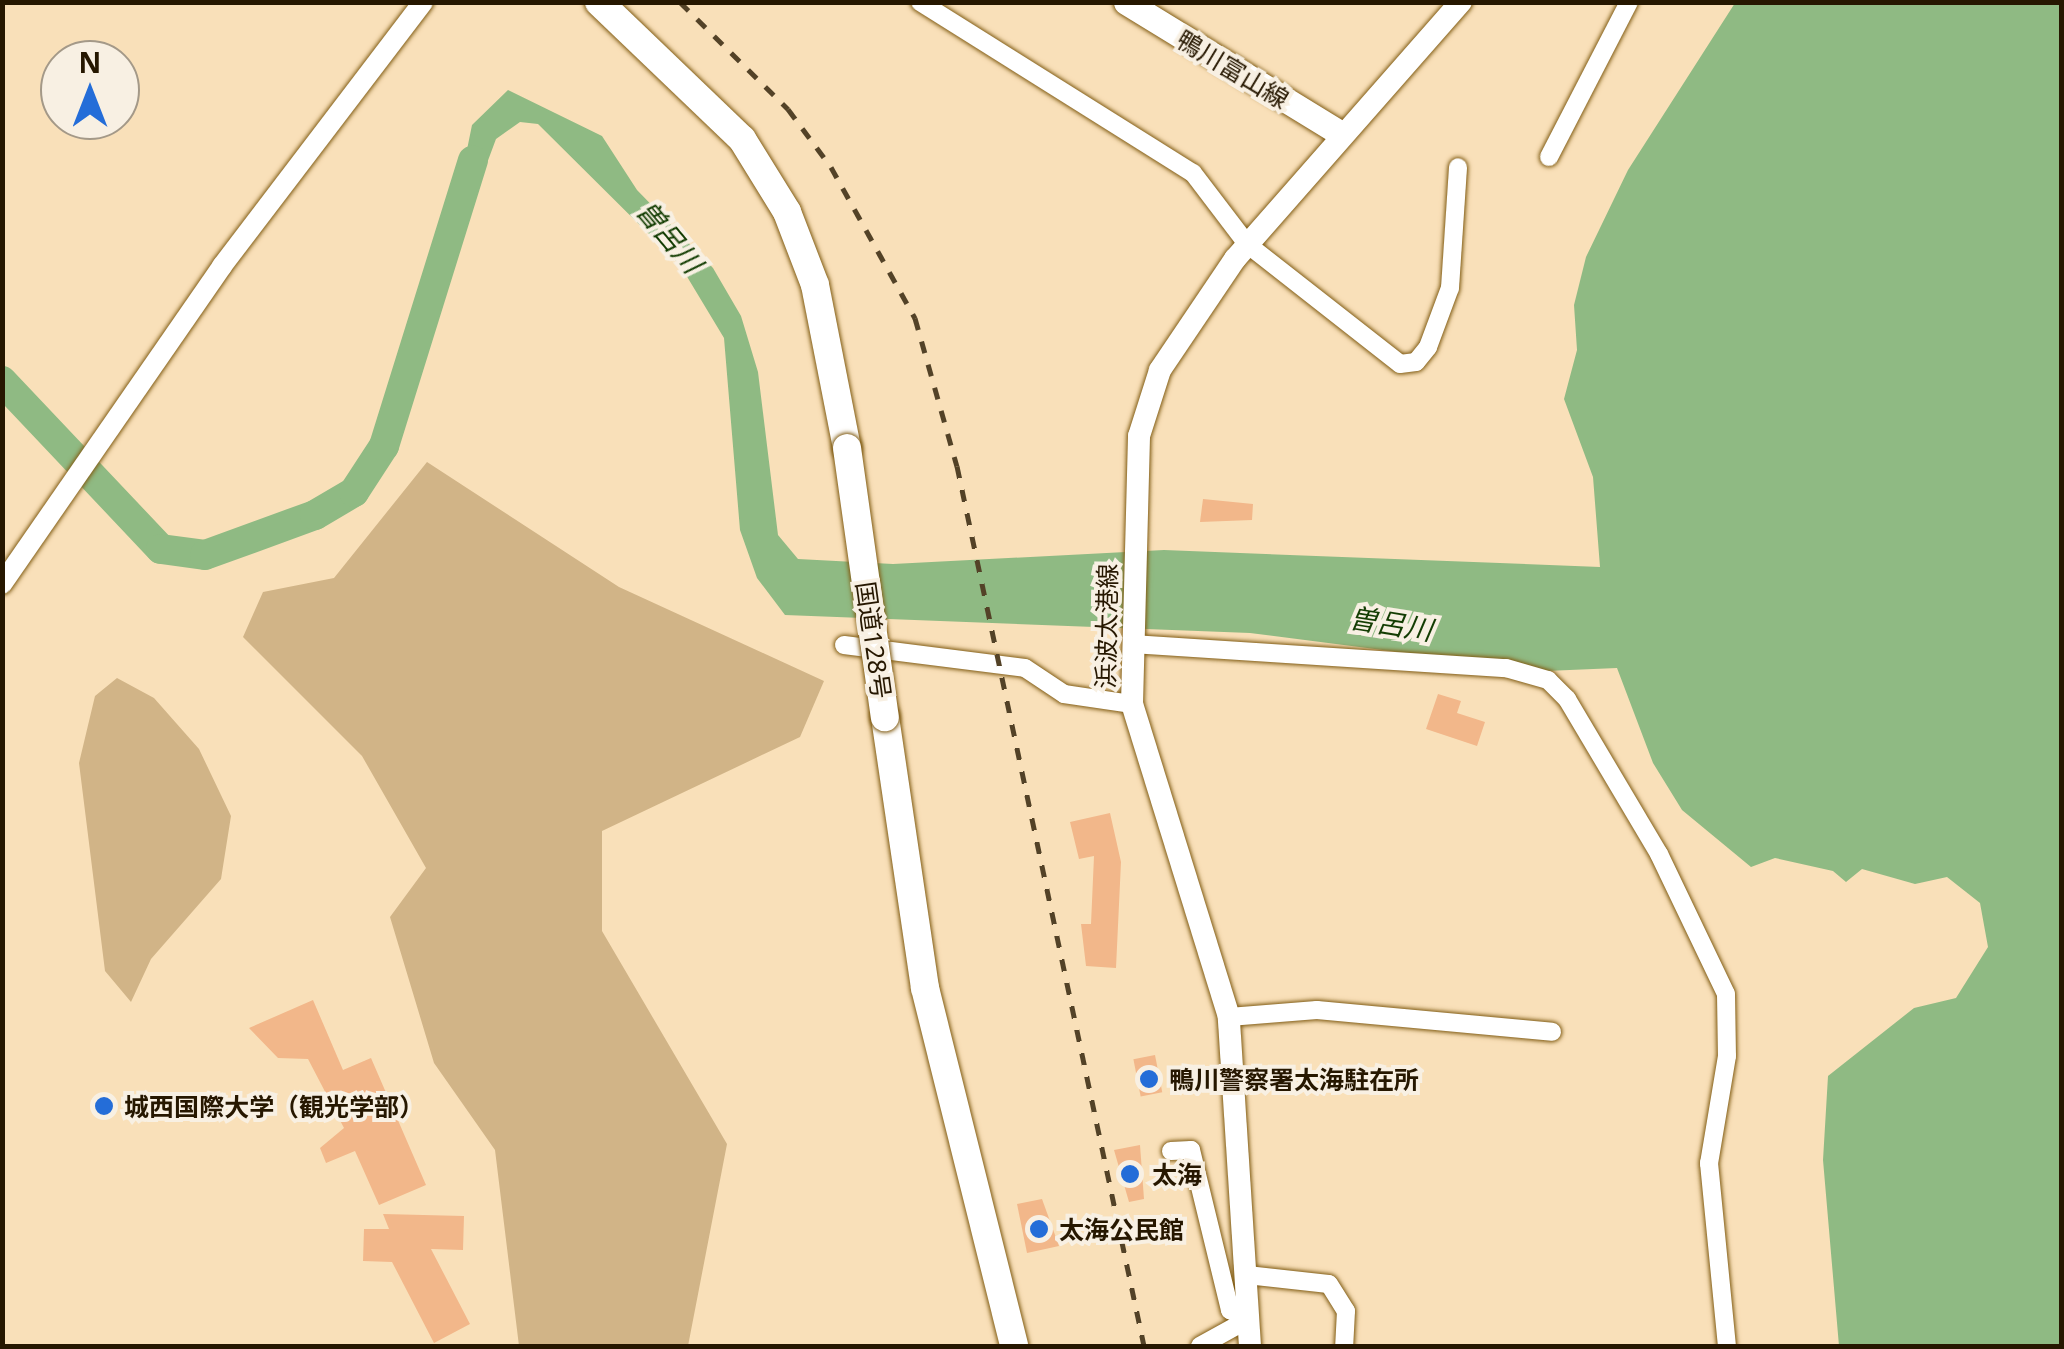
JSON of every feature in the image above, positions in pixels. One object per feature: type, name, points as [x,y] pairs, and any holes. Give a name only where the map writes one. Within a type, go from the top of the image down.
[{"type":"highway","name":"国道128号","points":[[599,2],[742,139],[787,212],[815,284],[846,448],[925,988],[1014,1346]]},
{"type":"main road","name":"鴨川富山線","points":[[1126,2],[1341,134]]},
{"type":"main road","name":"浜波太港線","points":[[1250,1346],[1229,1017],[1132,704],[1135,526],[1150,390],[1247,244],[1461,2]]},
{"type":"street","points":[[2,584],[316,137],[423,2]]},
{"type":"street","points":[[920,2],[1193,172],[1247,244],[1378,351],[1400,364],[1416,362],[1450,288],[1458,167]]},
{"type":"street","points":[[1549,157],[1629,2]]},
{"type":"street","points":[[1132,639],[1506,668],[1534,674],[1566,699],[1659,854],[1726,994],[1727,1056],[1709,1163],[1727,1346]]},
{"type":"street","points":[[844,645],[1025,668],[1064,694],[1132,704]]},
{"type":"street","points":[[1229,1017],[1317,1010],[1552,1032]]},
{"type":"street","points":[[1171,1151],[1191,1150],[1230,1310],[1249,1319]]},
{"type":"street","points":[[1247,1275],[1329,1284],[1346,1311],[1344,1346]]},
{"type":"street","points":[[1200,1346],[1249,1319]]},
{"type":"shaded area","points":[[427,462],[619,587],[824,681],[800,737],[602,831],[602,931],[727,1144],[688,1346],[519,1346],[495,1150],[434,1063],[390,917],[426,868],[362,756],[243,637],[263,592],[334,578]]},
{"type":"shaded area","points":[[117,678],[154,698],[199,749],[231,816],[221,879],[151,959],[131,1002],[105,971],[79,763],[95,696]]},
{"type":"water","points":[[1735,3],[2061,3],[2061,1346],[1839,1346],[1823,1160],[1828,1076],[1914,1008],[1956,998],[1988,947],[1980,903],[1947,877],[1915,884],[1862,869],[1846,882],[1833,871],[1775,858],[1751,867],[1682,810],[1653,763],[1617,668],[1546,671],[1250,633],[785,615],[757,578],[740,530],[724,338],[680,265],[538,124],[520,122],[496,139],[480,182],[456,204],[472,125],[508,90],[602,136],[637,190],[713,268],[741,316],[758,372],[778,535],[798,559],[893,564],[1164,550],[1600,567],[1593,477],[1564,399],[1577,350],[1574,305],[1586,257],[1628,170]]},
{"type":"building","points":[[1203,499],[1253,504],[1252,520],[1200,522]]},
{"type":"building","points":[[1438,694],[1461,701],[1457,713],[1485,722],[1477,746],[1426,729]]},
{"type":"building","points":[[1110,813],[1121,862],[1116,968],[1086,966],[1081,924],[1091,924],[1094,856],[1079,859],[1070,822]]},
{"type":"building","points":[[313,1000],[343,1070],[371,1058],[426,1185],[379,1205],[355,1151],[326,1163],[320,1148],[344,1128],[308,1059],[278,1058],[249,1028]]},
{"type":"building","points":[[1155,1055],[1162,1092],[1141,1096],[1133,1059]]},
{"type":"building","points":[[1140,1145],[1144,1199],[1129,1202],[1114,1150]]},
{"type":"building","name":"太海公民館","points":[[1042,1199],[1059,1246],[1027,1253],[1017,1204]]},
{"type":"building","points":[[383,1214],[464,1216],[463,1250],[431,1249],[470,1324],[434,1343],[392,1262],[363,1261],[364,1229],[389,1229]]},
{"type":"waterway","name":"曽呂川","points":[[2,381],[161,549],[205,555],[315,515],[354,492],[384,446],[473,161]]},
{"type":"railway","points":[[680,2],[788,109],[831,167],[915,318],[957,466],[1144,1346]]},
{"type":"place","name":"鴨川警察署太海駐在所","points":[[1149,1079]]},
{"type":"place","name":"城西国際大学（観光学部）","points":[[104,1106]]},
{"type":"place","name":"太海","points":[[1130,1174]]},
{"type":"place","name":"太海公民館","points":[[1039,1229]]}]
